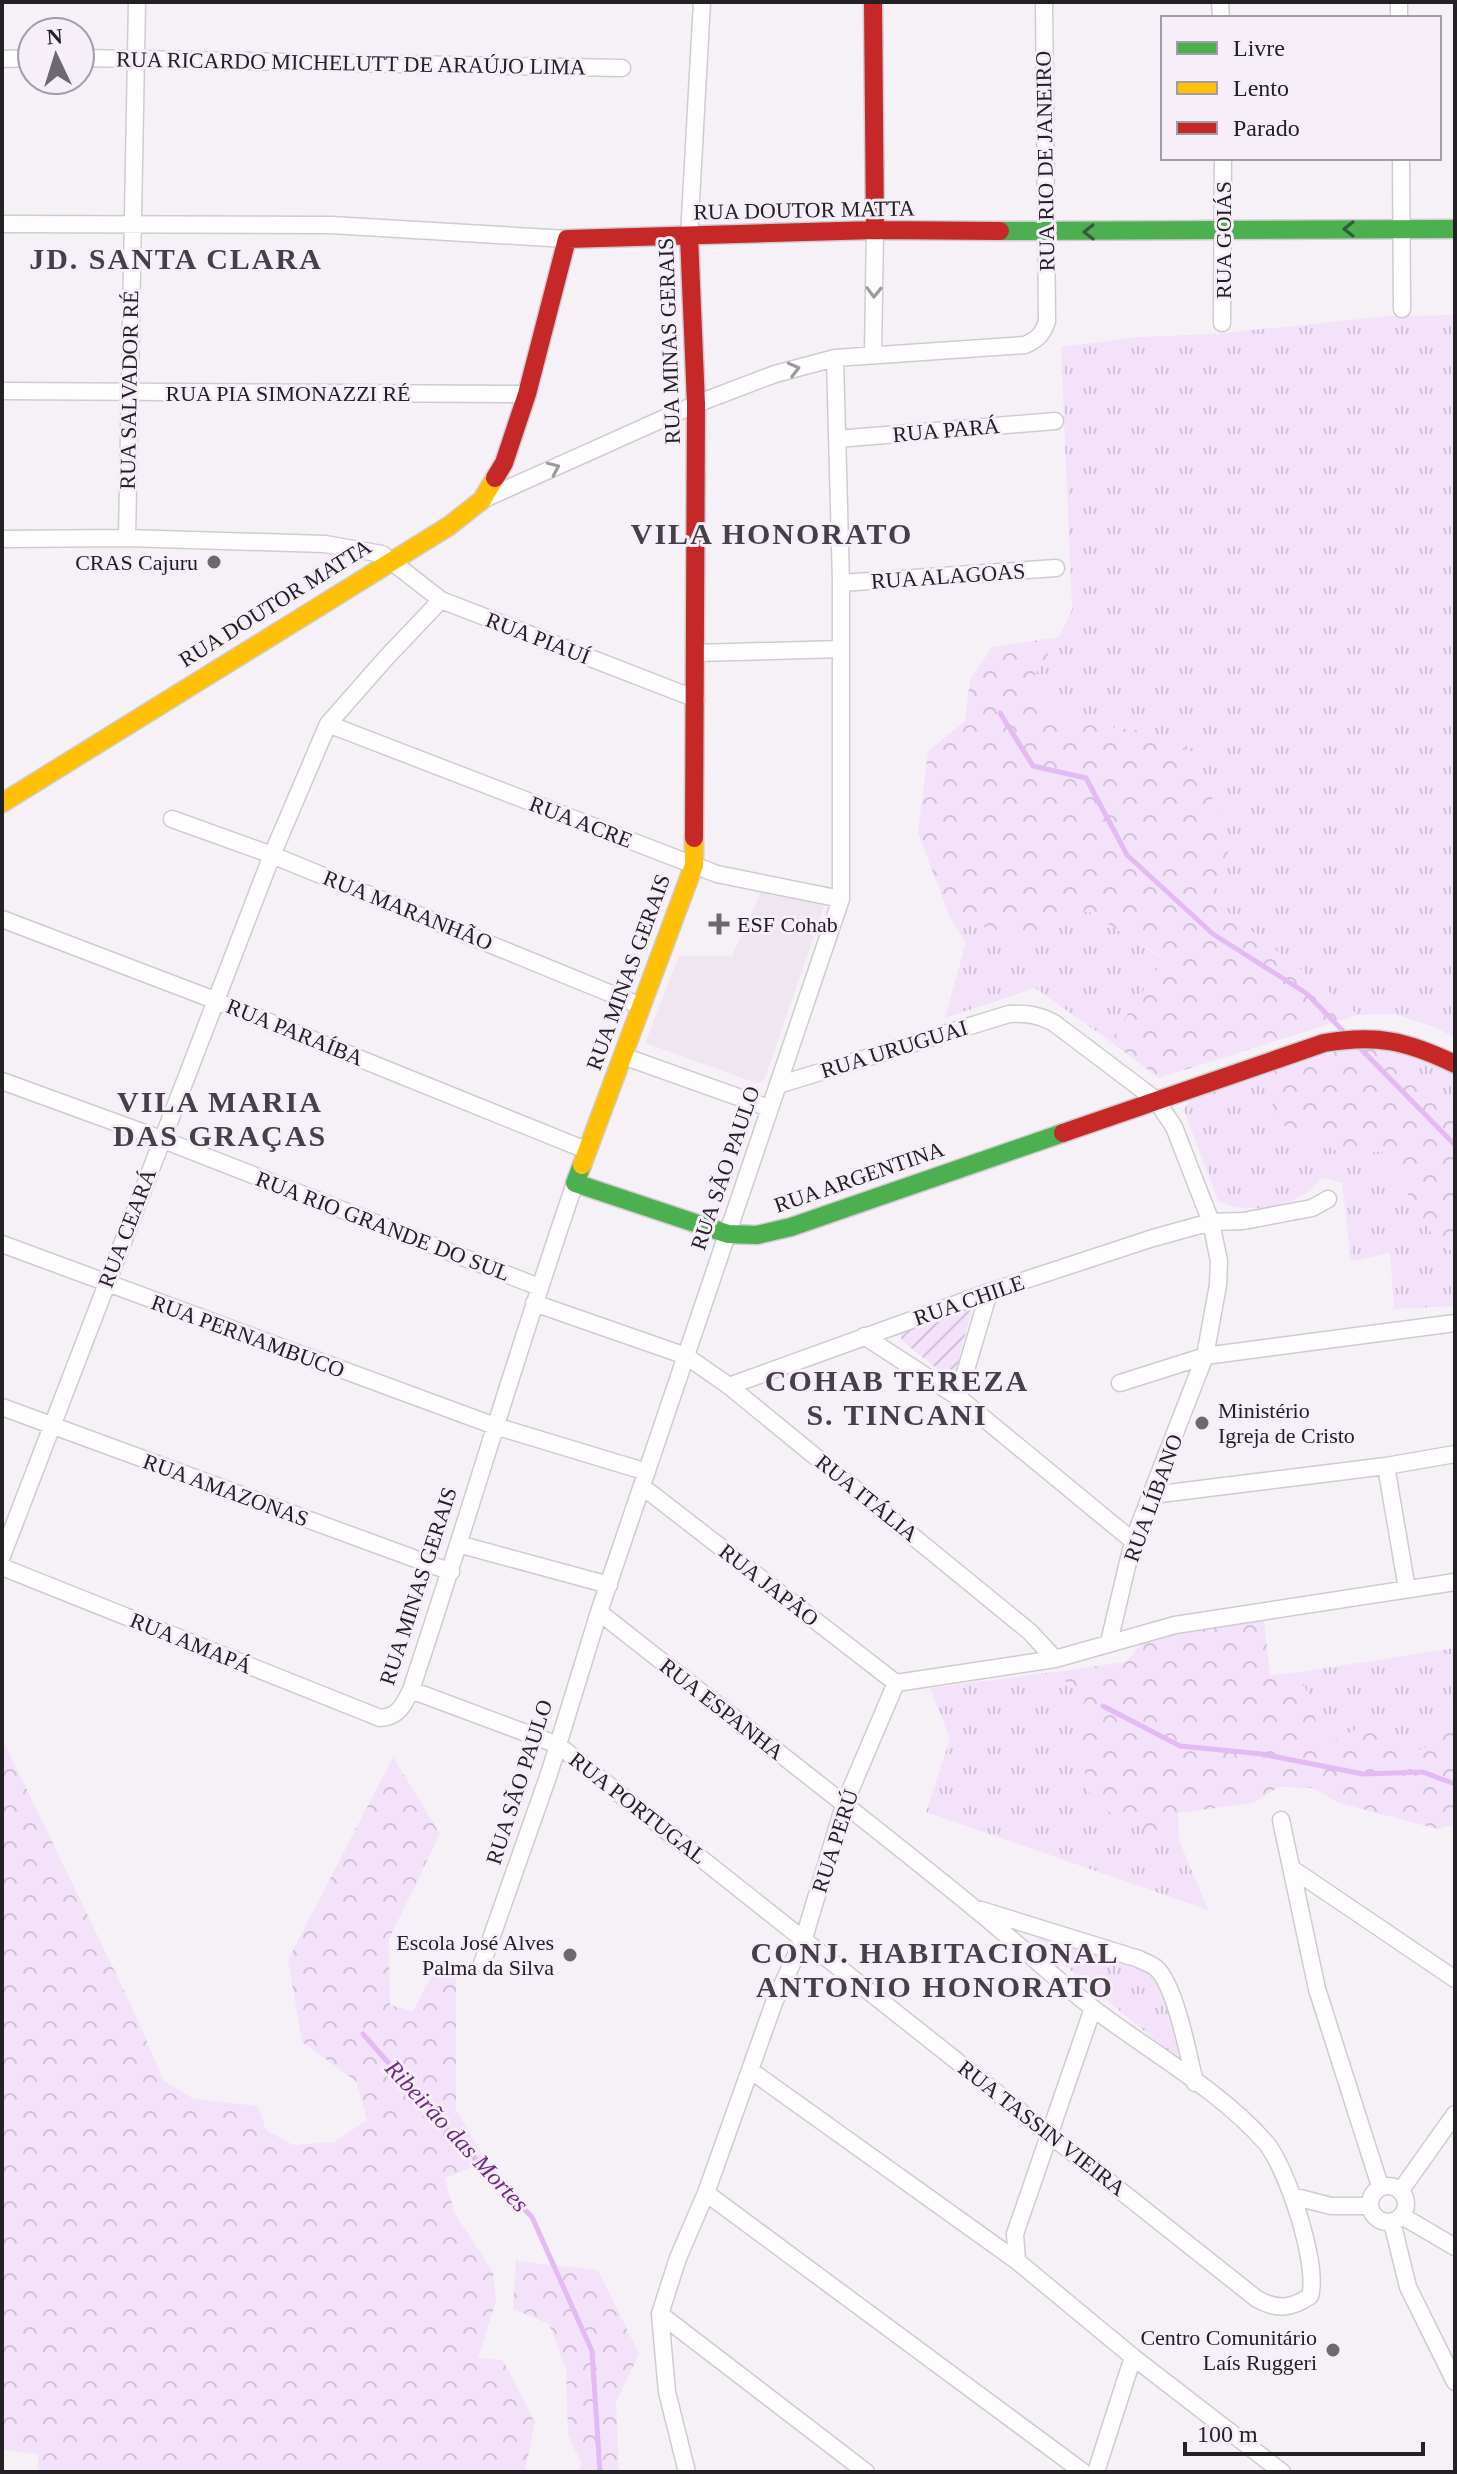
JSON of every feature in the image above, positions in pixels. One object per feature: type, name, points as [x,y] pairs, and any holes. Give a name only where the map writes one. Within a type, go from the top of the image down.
[{"type":"street","name":"RUA SALVADOR RÉ","points":[[127,538],[137,2]]},
{"type":"street","name":"RUA MINAS GERAIS","points":[[380,1718],[388,1717],[403,1707],[411,1690],[451,1572],[536,1295],[586,1150],[694,865],[696,404],[689,236],[702,2]]},
{"type":"street","points":[[482,500],[696,404],[775,374],[835,358],[873,354],[873,2]]},
{"type":"street","name":"RUA RIO DE JANEIRO","points":[[873,354],[1025,345],[1037,340],[1044,332],[1047,321],[1047,232],[1044,2]]},
{"type":"street","name":"RUA RICARDO MICHELUTT DE ARAÚJO LIMA","points":[[96,58],[622,68]]},
{"type":"street","name":"RUA GOIÁS","points":[[1222,323],[1223,160]]},
{"type":"street","points":[[1401,160],[1402,309]]},
{"type":"street","points":[[2,224],[331,225],[567,239]]},
{"type":"street","name":"RUA DOUTOR MATTA","points":[[2,803],[391,559],[449,526],[482,500],[504,463],[527,394],[567,239],[875,230],[1455,229]]},
{"type":"street","name":"RUA SÃO PAULO","points":[[482,1964],[841,899],[841,583],[835,358]]},
{"type":"street","name":"RUA PIA SIMONAZZI RÉ","points":[[2,391],[527,394]]},
{"type":"street","name":"RUA PARÁ","points":[[837,439],[1055,421]]},
{"type":"street","points":[[2,539],[127,538],[325,544],[382,554],[391,559]]},
{"type":"street","name":"RUA PIAUÍ","points":[[391,559],[408,577],[441,600],[696,699]]},
{"type":"street","name":"RUA ALAGOAS","points":[[841,583],[1056,568]]},
{"type":"street","name":"RUA CEARÁ","points":[[2,1556],[272,855],[328,724],[441,600]]},
{"type":"street","points":[[696,653],[841,649]]},
{"type":"street","name":"RUA ACRE","points":[[328,724],[717,874],[841,899]]},
{"type":"street","name":"RUA MARANHÃO","points":[[172,819],[272,855],[641,1006]]},
{"type":"street","name":"RUA PARAÍBA","points":[[2,919],[217,1001],[586,1150]]},
{"type":"street","name":"RUA URUGUAI","points":[[778,1085],[1009,1014],[1040,1015],[1156,1100]]},
{"type":"street","name":"RUA ARGENTINA","points":[[575,1183],[728,1234],[757,1235],[791,1227],[1324,1043],[1358,1036],[1385,1036],[1412,1043],[1455,1064]]},
{"type":"street","points":[[623,1056],[769,1108]]},
{"type":"street","name":"RUA RIO GRANDE DO SUL","points":[[2,1081],[161,1139],[536,1295]]},
{"type":"street","name":"RUA LÍBANO","points":[[1109,1642],[1133,1541],[1205,1356],[1219,1261],[1211,1222],[1174,1127],[1156,1100]]},
{"type":"street","name":"RUA CHILE","points":[[729,1386],[989,1292],[1211,1222],[1243,1221],[1312,1208],[1328,1199]]},
{"type":"street","name":"RUA PERNAMBUCO","points":[[2,1244],[495,1426]]},
{"type":"street","points":[[958,1397],[989,1292]]},
{"type":"street","name":"RUA ITÁLIA","points":[[536,1295],[686,1356],[729,1386],[1030,1632],[1055,1659]]},
{"type":"street","points":[[1120,1383],[1205,1356],[1455,1323]]},
{"type":"street","points":[[864,1336],[958,1397],[1133,1541]]},
{"type":"street","name":"RUA AMAZONAS","points":[[2,1407],[451,1572]]},
{"type":"street","name":"RUA JAPÃO","points":[[495,1426],[645,1480],[896,1683]]},
{"type":"street","points":[[1152,1495],[1386,1466],[1455,1454]]},
{"type":"street","points":[[1386,1466],[1407,1589]]},
{"type":"street","points":[[458,1544],[609,1585]]},
{"type":"street","name":"RUA AMAPÁ","points":[[2,1567],[380,1718]]},
{"type":"street","points":[[896,1683],[1055,1659],[1175,1625],[1455,1582]]},
{"type":"street","name":"RUA ESPANHA","points":[[599,1612],[974,1908],[1093,2008],[1240,2117],[1268,2144],[1292,2196],[1314,2283],[1310,2296],[1285,2308]]},
{"type":"street","name":"RUA PERÚ","points":[[660,2314],[775,2000],[804,1938],[844,1805],[896,1683]]},
{"type":"street","name":"RUA PORTUGAL","points":[[411,1690],[558,1745],[804,1938]]},
{"type":"street","points":[[1281,1820],[1317,1989],[1380,2186]]},
{"type":"street","points":[[1291,1868],[1455,1979]]},
{"type":"street","points":[[974,1908],[1139,1959],[1157,1969],[1166,1983],[1181,2024],[1195,2083]]},
{"type":"street","name":"RUA TASSIN VIEIRA","points":[[804,1938],[1257,2299],[1285,2308]]},
{"type":"street","points":[[1017,2261],[1015,2234],[1093,2008]]},
{"type":"street","points":[[750,2070],[1017,2261],[1133,2357],[1282,2472]]},
{"type":"street","points":[[1401,2190],[1455,2114]]},
{"type":"street","points":[[1455,2247],[1397,2219],[1375,2218],[1369,2206],[1373,2192],[1380,2186],[1389,2185],[1401,2190],[1407,2204],[1397,2219],[1408,2287],[1455,2382]]},
{"type":"street","points":[[706,2193],[1083,2472]]},
{"type":"street","points":[[1292,2196],[1339,2207],[1369,2206]]},
{"type":"street","points":[[660,2314],[667,2392],[687,2472]]},
{"type":"street","points":[[660,2314],[866,2472]]},
{"type":"street","points":[[1096,2472],[1133,2357]]},
{"type":"shaded area","points":[[761,892],[823,901],[824,907],[764,1081],[756,1083],[646,1041],[679,956],[732,956]]},
{"type":"green space","points":[[1455,315],[1455,1038],[1437,1028],[1395,1014],[1358,1015],[1211,899],[1231,844],[1143,731],[1066,722],[1027,686],[1059,637],[1072,610],[1061,347],[1138,337],[1213,334],[1390,316]]},
{"type":"green space","points":[[1059,637],[1028,686],[1066,722],[1143,731],[1193,752],[1231,844],[1211,899],[1358,1015],[1159,1078],[1110,1041],[1164,959],[1088,911],[1060,915],[1039,939],[951,920],[918,833],[928,751],[965,721],[970,680],[992,647]]},
{"type":"green space","points":[[1088,911],[1164,960],[1110,1041],[1035,988],[945,1018],[966,942],[951,920],[1039,939],[1060,915]]},
{"type":"green space","points":[[1382,1046],[1455,1071],[1455,1115],[1453,1113]]},
{"type":"green space","points":[[1382,1046],[1455,1115],[1455,1252],[1440,1246],[1381,1151],[1347,1156],[1283,1125],[1258,1076],[1348,1048]]},
{"type":"green space","points":[[1258,1076],[1347,1156],[1381,1151],[1440,1246],[1455,1252],[1455,1306],[1394,1309],[1390,1253],[1351,1261],[1342,1183],[1322,1178],[1294,1200],[1260,1208],[1237,1207],[1218,1201],[1184,1110],[1191,1097]]},
{"type":"green space","points":[[974,1302],[953,1381],[902,1341],[900,1334],[904,1327]]},
{"type":"green space","points":[[1264,1620],[1270,1675],[1300,1672],[1324,1745],[1369,1723],[1385,1746],[1405,1742],[1424,1751],[1449,1702],[1455,1699],[1455,1824],[1438,1829],[1339,1803],[1313,1788],[1279,1787],[1253,1803],[1178,1813],[1179,1840],[1119,1819],[1091,1799],[1078,1741],[1085,1697],[1054,1672],[1126,1662],[1145,1639]]},
{"type":"green space","points":[[1455,1648],[1455,1699],[1449,1702],[1424,1752],[1385,1746],[1324,1745],[1300,1672]]},
{"type":"green space","points":[[1054,1672],[1085,1697],[1078,1741],[1119,1819],[1179,1840],[1208,1910],[926,1812],[950,1739],[930,1688]]},
{"type":"green space","points":[[2,1738],[129,2001],[164,2081],[194,2099],[258,2106],[266,2130],[293,2145],[334,2142],[367,2120],[356,2081],[302,2042],[288,1960],[393,1757],[440,1834],[389,1939],[390,2005],[413,2011],[435,1969],[456,1977],[456,2109],[486,2162],[445,2178],[455,2214],[493,2272],[496,2301],[478,2358],[503,2360],[535,2423],[525,2472],[38,2472],[38,2454],[2,2450]]},
{"type":"green space","points":[[1040,1934],[1147,1967],[1157,1976],[1180,2047],[1179,2054],[1173,2055],[1040,1945]]},
{"type":"green space","points":[[516,2261],[598,2270],[639,2354],[616,2402],[619,2472],[578,2472],[581,2462],[568,2436],[566,2369],[549,2324],[513,2309]]},
{"type":"waterway","points":[[1000,713],[1033,766],[1086,778],[1127,855],[1213,934],[1306,993],[1345,1033]]},
{"type":"waterway","points":[[1357,1045],[1455,1145]]},
{"type":"waterway","points":[[1103,1706],[1180,1746],[1262,1754],[1363,1774],[1423,1772],[1455,1784]]},
{"type":"waterway","name":"Ribeirão das Mortes","points":[[363,2034],[452,2135],[532,2217],[592,2351],[600,2472]]},
{"type":"traffic: fast","points":[[1000,231],[1455,229]]},
{"type":"traffic: fast","points":[[582,1165],[575,1183],[728,1234],[757,1235],[791,1227],[1063,1133]]},
{"type":"traffic: slow","points":[[2,803],[449,526],[482,500],[495,478]]},
{"type":"traffic: slow","points":[[582,1165],[694,865],[694,838]]},
{"type":"traffic: jam","points":[[873,2],[875,230]]},
{"type":"traffic: jam","points":[[495,478],[504,463],[527,394],[567,239],[875,230],[1000,231]]},
{"type":"traffic: jam","points":[[689,236],[696,404],[694,838]]},
{"type":"traffic: jam","points":[[1063,1133],[1324,1043],[1360,1039],[1391,1042],[1422,1050],[1455,1064]]},
{"type":"place","name":"CRAS Cajuru","points":[[214,562]]},
{"type":"place","name":"ESF Cohab","points":[[719,924]]},
{"type":"place","name":"Ministério Igreja de Cristo","points":[[1202,1423]]},
{"type":"place","name":"Escola José Alves Palma da Silva","points":[[570,1955]]},
{"type":"place","name":"Centro Comunitário Laís Ruggeri","points":[[1333,2350]]},
{"type":"district","name":"JD. SANTA CLARA","points":[[176,258]]},
{"type":"district","name":"VILA HONORATO","points":[[772,533]]},
{"type":"district","name":"VILA MARIA DAS GRAÇAS","points":[[220,1118]]},
{"type":"district","name":"COHAB TEREZA S. TINCANI","points":[[897,1397]]},
{"type":"district","name":"CONJ. HABITACIONAL ANTONIO HONORATO","points":[[935,1969]]}]
